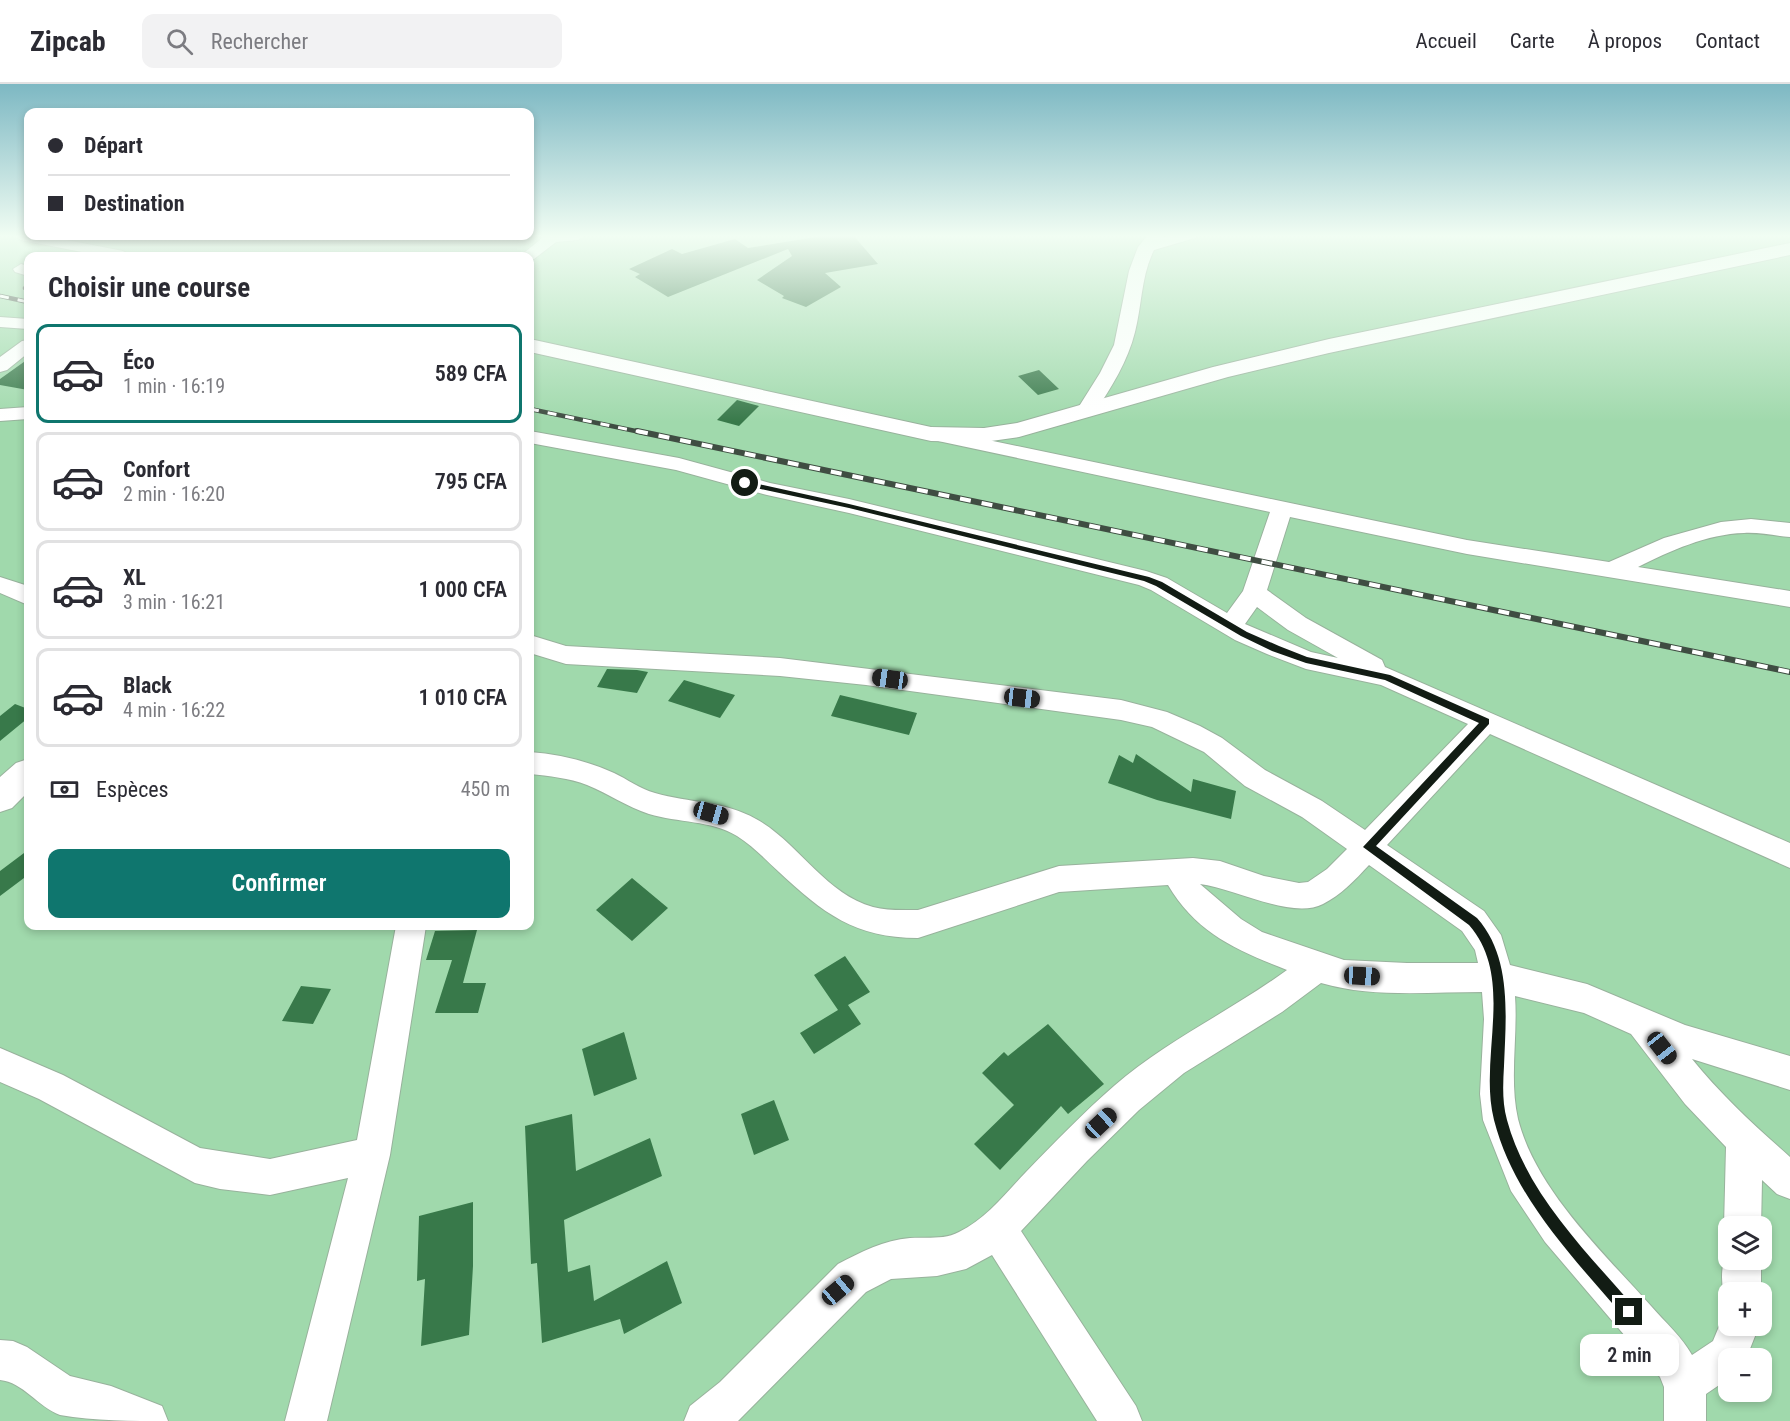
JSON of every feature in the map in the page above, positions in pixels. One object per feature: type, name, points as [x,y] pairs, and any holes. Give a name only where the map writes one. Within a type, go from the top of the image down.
[{"type":"street","points":[[1088,408],[1120,353],[1127,333],[1132,297]]},
{"type":"street","points":[[931,434],[999,434],[1221,372],[1391,332],[1557,297]]},
{"type":"street","points":[[0,322],[24,324]]},
{"type":"street","points":[[534,347],[1445,543],[1790,599]]},
{"type":"street","points":[[0,366],[24,348]]},
{"type":"street","points":[[0,415],[24,413]]},
{"type":"street","points":[[534,438],[679,464],[767,489],[849,506],[1131,574],[1159,584],[1266,644],[1306,660],[1387,677]]},
{"type":"street","points":[[1231,626],[1254,593],[1282,509]]},
{"type":"street","points":[[1610,571],[1657,548],[1739,526],[1790,530]]},
{"type":"street","points":[[0,585],[24,594]]},
{"type":"street","points":[[1254,593],[1290,620],[1367,662],[1387,677],[1790,856]]},
{"type":"street","points":[[534,645],[566,655],[595,658],[780,667],[866,676],[1144,715],[1172,724],[1213,745],[1255,778],[1312,809],[1473,921],[1490,945],[1497,977],[1500,1018],[1497,1094],[1501,1120],[1524,1178],[1558,1229],[1674,1363],[1685,1402]]},
{"type":"street","points":[[534,763],[597,778],[646,802],[669,808],[711,813],[727,818],[754,831],[845,910],[883,924],[918,924],[1059,879],[1193,871],[1220,874],[1264,889],[1299,896],[1313,895],[1338,878],[1369,847],[1486,722]]},
{"type":"street","points":[[0,798],[24,776]]},
{"type":"street","points":[[1177,873],[1191,897],[1230,929],[1251,942],[1317,967],[1344,975],[1407,978],[1497,977],[1587,999],[1683,1040],[1790,1073]]},
{"type":"street","points":[[306,1421],[372,1155],[410,930]]},
{"type":"street","points":[[705,1421],[735,1397],[852,1278],[871,1267],[891,1260],[937,1257],[966,1250],[997,1229],[1074,1148],[1127,1098],[1173,1061],[1271,1001],[1317,967]]},
{"type":"street","points":[[1643,1024],[1697,1092],[1744,1140],[1790,1181]]},
{"type":"street","points":[[0,1065],[51,1087],[195,1165],[220,1171],[270,1177],[372,1155]]},
{"type":"street","points":[[1743,1216],[1744,1140]]},
{"type":"street","points":[[997,1229],[1121,1421]]},
{"type":"street","points":[[1685,1402],[1727,1355],[1734,1336]]},
{"type":"street","points":[[0,1360],[13,1361],[26,1368],[60,1394],[111,1407],[147,1421]]},
{"type":"green space","points":[[0,297],[24,297],[24,930],[534,930],[534,297],[1790,297],[1790,1421],[0,1421]]},
{"type":"building","points":[[783,297],[823,297],[806,307]]},
{"type":"building","points":[[24,362],[24,389],[0,385],[0,379]]},
{"type":"building","points":[[1039,370],[1059,389],[1038,395],[1018,376]]},
{"type":"building","points":[[737,400],[759,406],[739,426],[717,420]]},
{"type":"building","points":[[607,669],[648,672],[637,693],[597,687]]},
{"type":"building","points":[[684,680],[735,695],[720,718],[668,701]]},
{"type":"building","points":[[840,695],[917,713],[909,735],[831,716]]},
{"type":"building","points":[[15,704],[24,707],[24,721],[0,741],[0,716]]},
{"type":"building","points":[[1136,754],[1191,792],[1193,779],[1236,791],[1231,819],[1157,800],[1108,783],[1119,755],[1133,763]]},
{"type":"building","points":[[24,853],[24,878],[0,896],[0,871]]},
{"type":"building","points":[[632,878],[668,908],[632,941],[596,910]]},
{"type":"building","points":[[477,930],[463,983],[486,983],[478,1013],[435,1013],[452,960],[426,960],[435,931]]},
{"type":"building","points":[[845,956],[870,992],[848,1005],[861,1024],[814,1054],[800,1033],[838,1010],[814,975]]},
{"type":"building","points":[[301,986],[331,989],[313,1024],[282,1021]]},
{"type":"building","points":[[1048,1024],[1104,1084],[1068,1114],[1061,1106],[1000,1170],[974,1144],[1014,1105],[982,1073],[1004,1052],[1008,1056]]},
{"type":"building","points":[[624,1032],[637,1079],[594,1096],[582,1049]]},
{"type":"building","points":[[774,1100],[789,1140],[754,1155],[741,1114]]},
{"type":"building","points":[[572,1114],[576,1171],[650,1138],[662,1176],[564,1220],[568,1272],[590,1265],[594,1301],[667,1261],[682,1303],[624,1334],[620,1319],[542,1343],[537,1263],[531,1264],[525,1126]]},
{"type":"building","points":[[473,1202],[473,1266],[469,1335],[421,1346],[425,1279],[417,1281],[419,1216]]},
{"type":"railway","points":[[7,297],[24,301]]},
{"type":"railway","points":[[534,410],[645,433]]},
{"type":"railway","points":[[637,431],[1790,672]]},
{"type":"route","points":[[745,483],[1131,574],[1159,584],[1244,634],[1276,648],[1306,660],[1387,677],[1486,722],[1369,847],[1473,921],[1485,935],[1490,945],[1497,977],[1500,1018],[1497,1094],[1501,1120],[1524,1178],[1558,1229],[1629,1312]]}]
